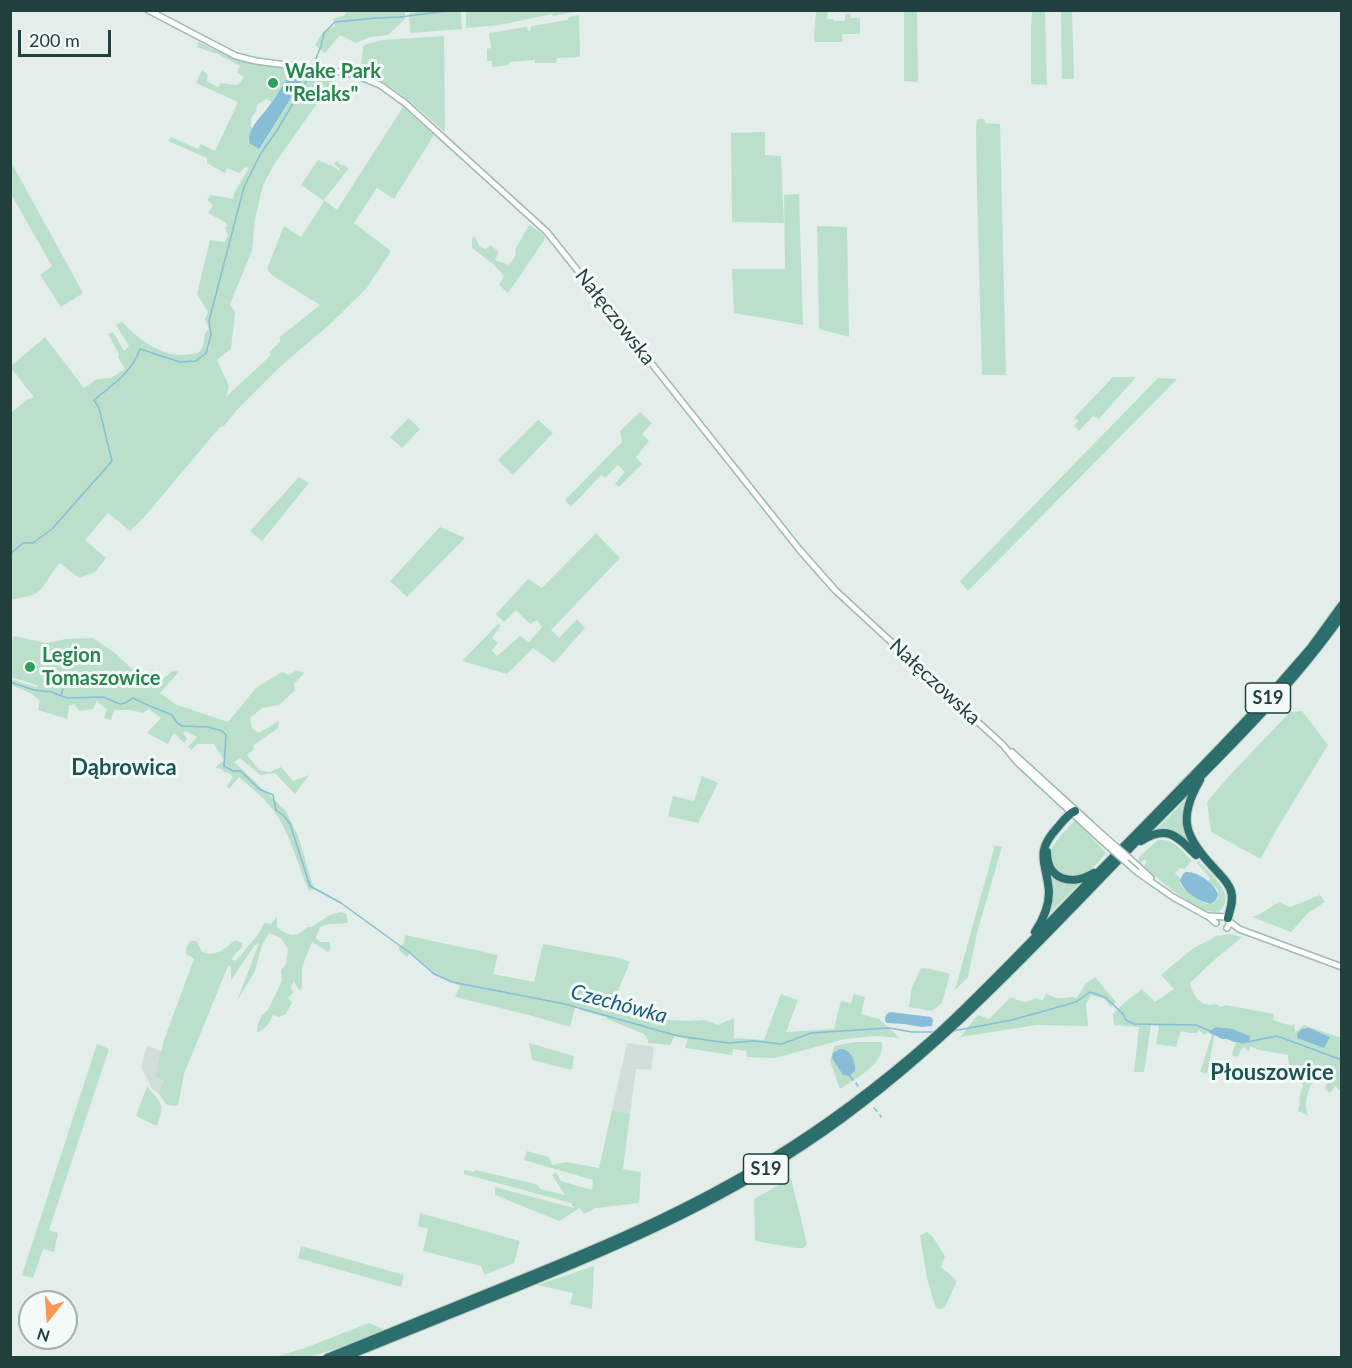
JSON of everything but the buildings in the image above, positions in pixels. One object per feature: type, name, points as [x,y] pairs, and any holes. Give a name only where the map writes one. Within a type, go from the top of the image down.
[{"type":"highway","name":"S19","points":[[327,1358],[340,1355],[602,1253],[647,1233],[755,1176],[807,1143],[879,1091],[933,1046],[1275,690],[1316,641],[1341,605]]},
{"type":"highway","name":"S19","points":[[340,1355],[644,1228],[753,1171],[811,1134],[861,1097],[964,1013],[1128,850],[1264,710],[1298,673],[1341,615]]},
{"type":"highway","points":[[1216,760],[1194,791],[1188,806],[1187,820],[1196,848],[1230,889],[1232,900],[1223,923]]},
{"type":"highway","points":[[1073,813],[1048,846],[1047,858],[1054,872],[1065,879],[1078,880],[1094,873],[1112,859]]},
{"type":"highway","points":[[1018,955],[1040,926],[1048,906],[1048,889],[1042,855],[1046,842],[1050,834],[1073,813]]},
{"type":"highway","points":[[1128,850],[1155,834],[1166,832],[1178,837],[1225,887],[1228,902],[1223,923]]},
{"type":"highway","points":[[318,1358],[340,1355]]},
{"type":"main road","name":"Nałęczowska","points":[[148,10],[236,56],[259,62],[359,76],[391,92],[405,103],[556,242],[810,562],[841,596],[1003,745],[1017,762],[1139,870],[1179,900],[1223,923]]},
{"type":"main road","points":[[1223,923],[1341,968]]},
{"type":"shaded area","points":[[627,1043],[654,1047],[651,1070],[636,1069],[630,1114],[612,1110]]},
{"type":"shaded area","points":[[147,1046],[162,1051],[156,1077],[164,1081],[158,1093],[152,1089],[141,1066]]},
{"type":"green space","points":[[429,10],[461,11],[462,29],[410,33],[409,13]]},
{"type":"green space","points":[[576,10],[576,12],[466,28],[466,11]]},
{"type":"green space","points":[[346,11],[405,11],[405,19],[388,35],[370,37],[356,43],[340,35],[325,53],[315,45],[323,32],[335,26],[333,19],[345,15]]},
{"type":"green space","points":[[816,11],[828,11],[827,19],[834,21],[845,21],[845,14],[850,13],[851,18],[860,18],[860,34],[842,34],[843,42],[815,42]]},
{"type":"green space","points":[[904,11],[917,11],[918,82],[904,81]]},
{"type":"green space","points":[[1032,11],[1045,11],[1047,85],[1031,84]]},
{"type":"green space","points":[[1061,11],[1072,11],[1074,79],[1062,79]]},
{"type":"green space","points":[[579,15],[580,57],[557,58],[556,63],[535,63],[535,60],[509,62],[509,65],[492,67],[492,61],[487,61],[487,49],[491,48],[489,33],[527,27],[528,31],[531,30],[531,26],[568,20],[569,17]]},
{"type":"green space","points":[[444,36],[445,132],[384,82],[360,72],[364,45],[382,40]]},
{"type":"green space","points":[[199,42],[245,61],[338,74],[275,163],[263,185],[255,219],[252,251],[230,304],[235,312],[231,349],[217,360],[229,386],[226,397],[271,355],[269,352],[280,342],[280,337],[320,305],[273,276],[267,269],[284,226],[301,237],[324,201],[301,185],[318,160],[339,171],[340,169],[334,164],[336,161],[349,168],[324,200],[337,210],[403,107],[434,135],[394,199],[377,188],[354,223],[391,251],[366,289],[329,325],[281,366],[223,427],[221,426],[130,531],[108,513],[85,540],[106,558],[95,572],[79,578],[60,563],[39,592],[11,600],[11,413],[26,400],[34,397],[11,366],[45,337],[84,388],[97,379],[111,378],[125,369],[108,334],[113,332],[124,351],[129,346],[116,325],[122,322],[141,339],[171,354],[198,353],[203,347],[205,333],[209,329],[205,319],[208,312],[197,294],[210,240],[224,242],[228,236],[225,227],[228,226],[225,222],[208,213],[213,205],[207,200],[211,195],[233,199],[234,193],[249,168],[246,167],[239,173],[227,168],[225,173],[207,163],[207,158],[168,141],[171,137],[198,149],[201,144],[215,151],[238,102],[196,83],[202,70],[208,75],[207,81],[218,87],[221,83],[239,84],[244,77],[237,73],[240,66],[216,53],[197,47]],"holes":[[[287,77],[303,79],[260,149],[248,142],[253,128],[251,118],[258,104],[267,99],[271,102],[288,80]]]},
{"type":"green space","points":[[977,119],[984,119],[985,123],[1000,124],[1006,375],[982,375]]},
{"type":"green space","points":[[765,132],[765,155],[781,156],[784,223],[732,222],[731,133]]},
{"type":"green space","points":[[10,160],[83,293],[61,307],[40,275],[52,266],[11,194]]},
{"type":"green space","points":[[799,194],[803,325],[734,313],[732,269],[785,269],[784,195]]},
{"type":"green space","points":[[529,225],[544,235],[545,239],[508,293],[499,285],[504,276],[472,248],[472,238],[475,237],[480,247],[486,249],[491,245],[499,252],[495,260],[509,265]]},
{"type":"green space","points":[[817,226],[847,227],[849,337],[819,329]]},
{"type":"green space","points":[[1113,377],[1136,377],[1099,419],[1093,416],[1079,431],[1074,425],[1079,421],[1074,418]]},
{"type":"green space","points":[[1158,378],[1177,379],[968,591],[960,581]]},
{"type":"green space","points":[[640,412],[652,423],[642,434],[649,441],[636,457],[642,464],[619,487],[615,484],[625,472],[618,465],[605,478],[601,475],[571,507],[565,500],[622,442],[620,431]]},
{"type":"green space","points":[[409,418],[420,429],[402,448],[390,437]]},
{"type":"green space","points":[[538,420],[553,433],[513,475],[498,460]]},
{"type":"green space","points":[[299,477],[309,483],[262,541],[250,531]]},
{"type":"green space","points":[[440,527],[465,538],[407,597],[390,581]]},
{"type":"green space","points":[[596,533],[620,558],[551,630],[559,638],[577,619],[585,628],[554,663],[533,648],[507,674],[462,661],[498,624],[501,625],[492,638],[498,643],[492,650],[497,656],[520,636],[529,642],[542,627],[537,620],[530,624],[516,610],[504,622],[496,614],[528,579],[542,588]]},
{"type":"green space","points":[[14,636],[46,643],[66,639],[93,638],[156,684],[174,670],[179,672],[160,693],[175,704],[228,722],[256,688],[282,672],[289,675],[297,670],[304,673],[294,684],[295,690],[279,705],[262,708],[250,718],[252,728],[258,733],[279,721],[278,728],[253,746],[254,749],[247,755],[259,770],[270,772],[281,767],[293,781],[309,775],[295,794],[275,773],[260,775],[240,758],[234,762],[286,811],[298,836],[314,889],[309,891],[285,829],[269,805],[239,777],[229,789],[227,786],[233,777],[228,772],[225,773],[215,768],[224,760],[214,744],[197,744],[191,750],[188,747],[197,737],[185,731],[183,733],[187,739],[184,743],[174,733],[168,744],[147,733],[161,718],[149,709],[143,713],[114,710],[111,720],[104,718],[107,710],[97,701],[93,709],[79,711],[74,704],[68,706],[67,719],[38,710],[40,700],[11,685],[11,679],[35,687],[39,686],[11,677],[10,641]]},
{"type":"green space","points":[[1302,711],[1328,745],[1261,859],[1211,832],[1207,802],[1290,712]]},
{"type":"green space","points":[[702,776],[718,783],[698,823],[668,816],[673,796],[694,801]]},
{"type":"green space","points":[[1188,797],[1184,826],[1188,840],[1173,831],[1156,830]]},
{"type":"green space","points":[[1075,820],[1106,853],[1089,871],[1082,875],[1070,876],[1054,867],[1050,856],[1055,843]]},
{"type":"green space","points":[[1158,840],[1173,843],[1192,861],[1184,869],[1180,868],[1175,873],[1180,878],[1180,884],[1184,889],[1206,904],[1213,904],[1218,897],[1218,890],[1208,881],[1210,878],[1197,863],[1198,861],[1221,885],[1225,903],[1220,911],[1212,912],[1192,903],[1169,888],[1144,866],[1147,861],[1140,863],[1138,861],[1140,856]]},
{"type":"green space","points":[[995,845],[1002,847],[978,929],[968,977],[955,990]]},
{"type":"green space","points":[[1048,870],[1062,881],[1080,883],[1049,914],[1053,892]]},
{"type":"green space","points":[[1320,895],[1325,902],[1308,913],[1291,932],[1252,917],[1279,902],[1290,907]]},
{"type":"green space","points":[[340,912],[346,913],[348,922],[320,927],[316,938],[320,942],[329,942],[331,947],[328,952],[312,942],[302,967],[302,988],[299,990],[294,981],[290,988],[294,992],[288,998],[292,1002],[286,1014],[279,1017],[273,1015],[263,1030],[257,1032],[258,1024],[262,1015],[268,1010],[282,981],[281,970],[286,964],[288,949],[281,938],[269,933],[262,945],[255,971],[237,1001],[259,943],[255,945],[231,980],[231,966],[228,966],[184,1074],[178,1106],[167,1105],[158,1093],[164,1081],[155,1077],[164,1040],[194,959],[186,954],[190,941],[197,941],[202,952],[212,954],[224,949],[235,940],[242,943],[242,947],[231,959],[235,961],[256,937],[264,923],[271,924],[277,916],[277,927],[292,935]]},
{"type":"green space","points":[[1231,934],[1242,937],[1190,983],[1193,992],[1202,1003],[1274,1014],[1273,1020],[1292,1026],[1294,1024],[1295,1032],[1304,1025],[1341,1038],[1341,1091],[1335,1086],[1330,1093],[1325,1089],[1327,1083],[1314,1079],[1306,1101],[1308,1116],[1298,1111],[1303,1084],[1299,1082],[1300,1077],[1291,1071],[1288,1055],[1259,1050],[1250,1046],[1249,1052],[1244,1047],[1238,1057],[1232,1055],[1236,1041],[1221,1028],[1216,1027],[1207,1074],[1200,1072],[1212,1035],[1208,1032],[1204,1035],[1199,1030],[1197,1033],[1181,1031],[1176,1047],[1156,1044],[1159,1026],[1151,1025],[1144,1072],[1134,1072],[1139,1027],[1114,1025],[1113,1014],[1142,989],[1155,1002],[1174,989],[1161,975],[1192,949],[1217,936]]},
{"type":"green space","points":[[405,935],[498,955],[493,974],[534,982],[543,944],[630,962],[610,1010],[627,1016],[641,1017],[643,1012],[653,1013],[653,1019],[705,1020],[718,1025],[734,1018],[734,1038],[764,1040],[781,994],[798,1000],[786,1032],[834,1029],[841,1001],[851,1003],[854,994],[865,997],[861,1014],[879,1019],[900,1038],[876,1036],[845,1039],[775,1058],[747,1057],[746,1051],[733,1049],[732,1055],[685,1048],[688,1039],[675,1036],[670,1045],[648,1043],[644,1034],[606,1017],[579,1010],[580,1006],[575,1007],[570,1027],[455,997],[460,986],[434,974],[410,953],[407,957],[398,949],[404,943]]},
{"type":"green space","points":[[921,968],[950,974],[942,1003],[932,1011],[909,1007],[912,990]]},
{"type":"green space","points":[[1095,977],[1116,1002],[1111,1007],[1104,999],[1091,995],[1086,1004],[1088,1026],[1037,1025],[960,1037],[978,1015],[989,1019],[1011,997],[1023,1002],[1035,998],[1043,1000],[1046,993],[1056,998],[1076,998],[1086,983]]},
{"type":"green space","points":[[855,1042],[882,1042],[882,1050],[879,1058],[868,1070],[840,1089],[830,1061],[834,1046]]},
{"type":"green space","points":[[529,1043],[574,1056],[572,1070],[532,1060]]},
{"type":"green space","points":[[97,1044],[109,1049],[49,1230],[58,1233],[54,1252],[43,1249],[33,1278],[22,1275]]},
{"type":"green space","points":[[147,1086],[161,1104],[157,1126],[136,1116]]},
{"type":"green space","points":[[612,1110],[630,1114],[623,1169],[641,1172],[639,1203],[596,1208],[584,1214],[580,1208],[559,1221],[495,1195],[495,1187],[574,1208],[571,1203],[464,1174],[464,1170],[474,1172],[475,1170],[536,1184],[541,1189],[565,1195],[552,1175],[556,1172],[561,1181],[592,1190],[593,1180],[524,1160],[527,1151],[549,1157],[552,1165],[567,1162],[599,1168]]},
{"type":"green space","points":[[791,1178],[807,1244],[803,1248],[796,1248],[755,1241],[754,1199]]},
{"type":"green space","points":[[420,1213],[520,1241],[514,1263],[484,1274],[481,1266],[423,1251],[428,1229],[418,1226]]},
{"type":"green space","points":[[927,1232],[945,1256],[941,1267],[957,1281],[942,1309],[936,1308],[927,1279],[920,1235]]},
{"type":"green space","points":[[301,1246],[404,1275],[401,1287],[298,1258]]},
{"type":"green space","points":[[594,1266],[592,1309],[570,1304],[573,1293],[538,1285]]},
{"type":"green space","points":[[369,1323],[386,1330],[309,1357],[275,1357],[305,1348]]},
{"type":"water","points":[[302,78],[260,148],[249,143],[254,125],[286,81]]},
{"type":"water","points":[[1186,872],[1200,876],[1214,887],[1218,895],[1215,901],[1211,904],[1207,903],[1188,892],[1180,880]]},
{"type":"water","points":[[891,1012],[931,1017],[932,1026],[887,1023],[886,1016]]},
{"type":"water","points":[[1216,1027],[1232,1029],[1250,1036],[1249,1042],[1234,1042],[1208,1032]]},
{"type":"water","points":[[1309,1028],[1330,1037],[1324,1048],[1297,1038],[1302,1029]]},
{"type":"water","points":[[840,1049],[847,1051],[853,1060],[855,1071],[849,1076],[843,1075],[832,1058],[833,1053]]},
{"type":"waterway","points":[[313,66],[324,33],[335,22],[455,10]]},
{"type":"waterway","points":[[10,554],[23,543],[33,543],[52,529],[112,461],[99,408],[94,400],[127,372],[140,349],[180,362],[196,361],[206,353],[211,335],[209,321],[244,187],[261,153],[313,70]]},
{"type":"waterway","name":"Czechówka","points":[[10,682],[68,698],[103,697],[120,704],[133,698],[172,715],[182,726],[208,727],[222,731],[226,735],[224,766],[233,771],[241,771],[259,789],[273,795],[276,810],[290,824],[310,886],[341,903],[410,953],[434,974],[452,982],[565,1004],[678,1036],[728,1043],[754,1041],[782,1044],[811,1033],[889,1028],[912,1032],[934,1032]]},
{"type":"waterway","name":"Czechówka","points":[[61,696],[63,689]]},
{"type":"waterway","name":"Czechówka","points":[[953,1031],[1012,1020],[1076,1002],[1090,992],[1105,997],[1123,1014],[1126,1020],[1134,1024],[1196,1025],[1210,1031]]},
{"type":"waterway","name":"Czechówka","points":[[1237,1041],[1242,1043],[1277,1036],[1342,1060]]},
{"type":"waterway","points":[[849,1075],[853,1080]]},
{"type":"waterway","points":[[874,1108],[877,1111]]},
{"type":"place","name":"Wake Park \"Relaks\"","points":[[273,83]]},
{"type":"place","name":"Legion Tomaszowice","points":[[30,667]]},
{"type":"district","name":"Dąbrowica","points":[[124,768]]},
{"type":"district","name":"Płouszowice","points":[[1272,1073]]}]
